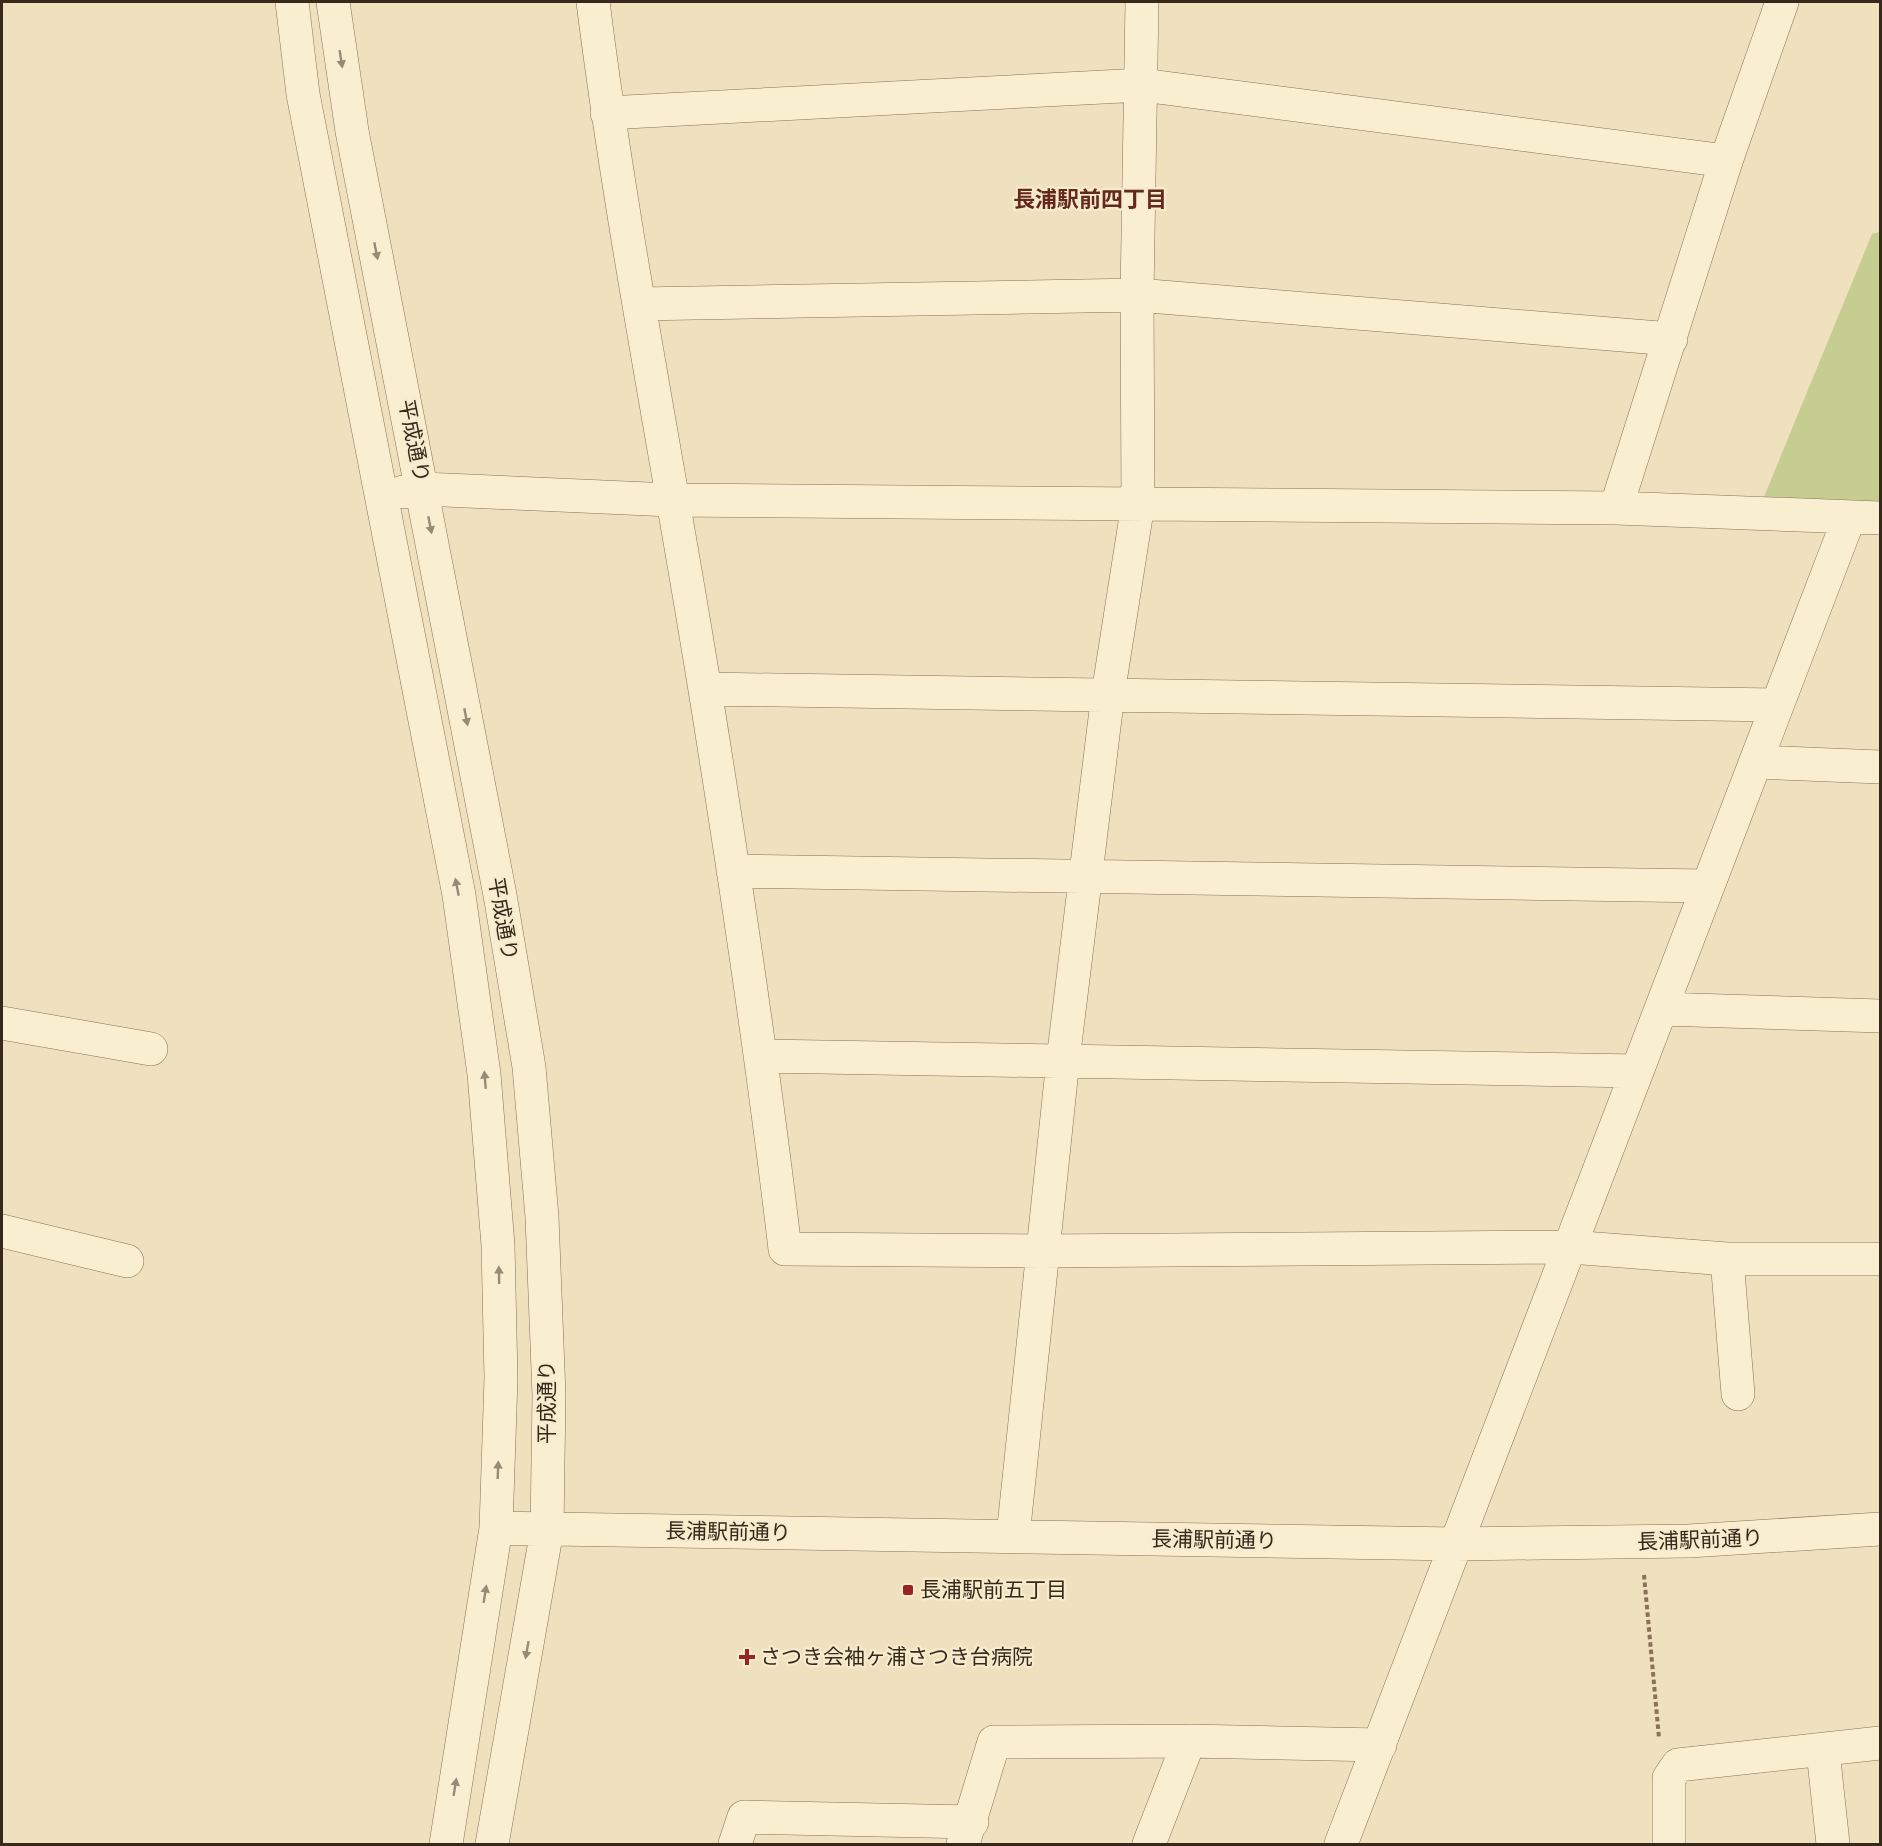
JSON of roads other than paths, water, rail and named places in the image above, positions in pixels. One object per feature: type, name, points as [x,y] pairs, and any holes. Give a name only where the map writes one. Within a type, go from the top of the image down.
[{"type":"street","name":"平成通り","points":[[292,2],[303,94],[459,895],[484,1074],[499,1289],[501,1378],[496,1528],[446,1845]]},
{"type":"street","name":"平成通り","points":[[333,2],[352,131],[500,895],[529,1067],[542,1217],[549,1395],[547,1530],[492,1845]]},
{"type":"street","points":[[593,2],[607,113],[671,500],[705,688],[763,1056],[785,1249],[1041,1251],[1570,1246],[1727,1259],[1881,1259]]},
{"type":"street","points":[[1012,1536],[1063,1059],[1108,694],[1138,504],[1137,295],[1142,2]]},
{"type":"street","points":[[1616,508],[1726,161],[1782,2]]},
{"type":"street","points":[[607,113],[1142,85],[1726,161]]},
{"type":"street","points":[[639,304],[1137,295],[1671,339]]},
{"type":"street","points":[[380,496],[423,489],[671,500],[1616,508],[1865,518],[1778,705],[1341,1845]]},
{"type":"street","points":[[705,688],[1778,705]]},
{"type":"street","points":[[1756,762],[1881,767]]},
{"type":"street","points":[[733,871],[1708,886]]},
{"type":"street","points":[[1661,1009],[1881,1016]]},
{"type":"street","points":[[2,1023],[151,1049]]},
{"type":"street","points":[[763,1056],[1063,1059],[1637,1071]]},
{"type":"street","points":[[2,1231],[127,1261]]},
{"type":"street","points":[[1727,1259],[1738,1394]]},
{"type":"street","name":"長浦駅前通り","points":[[496,1528],[1456,1544],[1641,1542],[1859,1533],[1881,1529]]},
{"type":"street","points":[[735,1845],[744,1817],[967,1833],[994,1742],[1190,1741],[1380,1745]]},
{"type":"street","points":[[1149,1845],[1190,1741]]},
{"type":"street","points":[[1669,1845],[1669,1778],[1678,1765],[1881,1743]]},
{"type":"street","points":[[1823,1751],[1833,1845]]},
{"type":"place","name":"長浦駅前五丁目","points":[[908,1590]]},
{"type":"place","name":"さつき会袖ヶ浦さつき台病院","points":[[747,1657]]},
{"type":"district","name":"長浦駅前四丁目","points":[[1090,199]]}]
